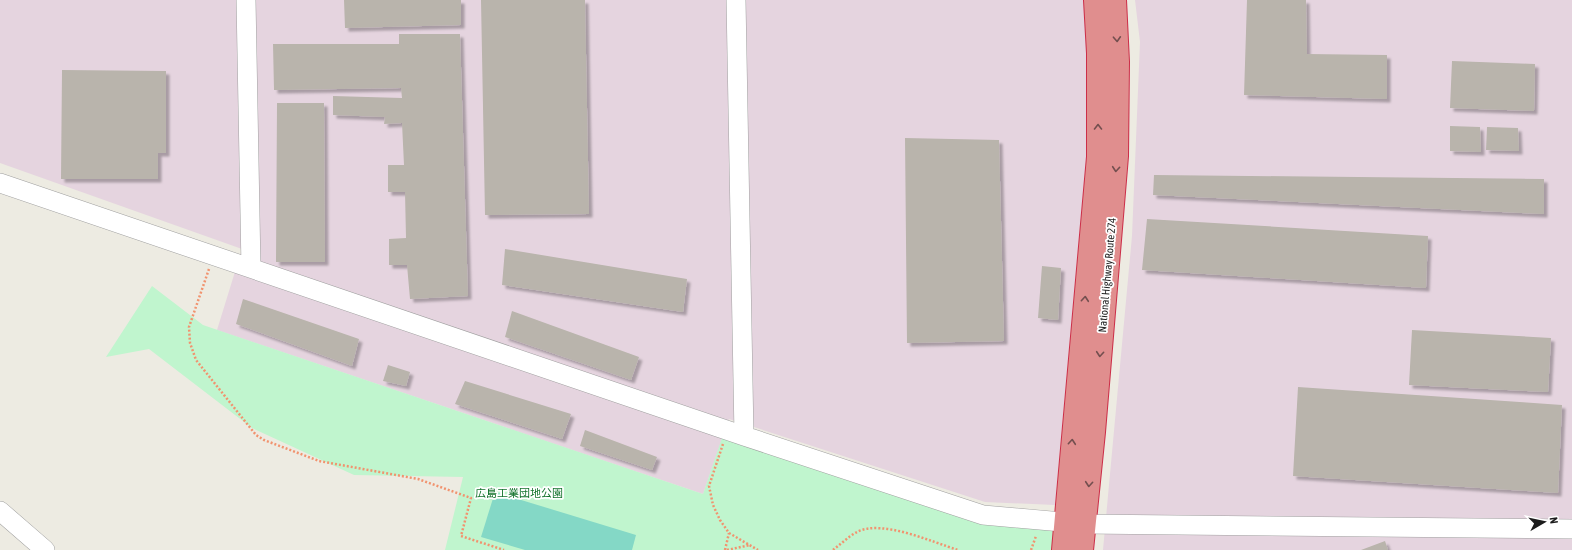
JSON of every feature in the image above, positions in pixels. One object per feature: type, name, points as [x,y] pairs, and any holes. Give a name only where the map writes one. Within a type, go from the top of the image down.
[{"type":"highway","name":"National Highway Route 274","points":[[1082,550],[1075,523],[1098,157],[1098,53],[1095,0]]},
{"type":"highway","name":"National Highway Route 274","points":[[1063,550],[1075,523],[1117,156],[1118,62],[1115,0]]},
{"type":"street","points":[[246,0],[251,268]]},
{"type":"street","points":[[736,0],[736,433]]},
{"type":"street","points":[[0,183],[736,433],[983,515],[1075,523],[1572,529]]},
{"type":"street","points":[[0,511],[45,550]]},
{"type":"path","points":[[214,255],[189,327],[190,343],[196,360],[256,435],[264,440],[319,461],[418,479],[471,498],[461,536],[504,550]]},
{"type":"path","points":[[736,433],[709,486],[713,505],[720,520],[729,533],[758,550]]},
{"type":"path","points":[[833,550],[858,531],[874,527],[890,528],[958,550]]},
{"type":"path","points":[[729,533],[726,550],[750,545]]},
{"type":"path","points":[[1031,550],[1036,536]]},
{"type":"shaded area","points":[[0,0],[1084,0],[1087,64],[1086,160],[1055,505],[985,502],[729,419],[703,494],[217,330],[242,249],[0,163]]},
{"type":"shaded area","points":[[1135,0],[1572,0],[1572,550],[1103,550],[1132,236],[1140,42]]},
{"type":"shaded area","points":[[495,492],[636,535],[632,550],[525,550],[481,537]]},
{"type":"green space","name":"広島工業団地公園","points":[[152,286],[203,325],[703,494],[725,429],[983,515],[1065,523],[1063,550],[445,550],[463,477],[354,475],[252,428],[149,349],[106,357]]},
{"type":"building","points":[[344,0],[461,0],[461,25],[345,28]]},
{"type":"building","points":[[481,0],[585,0],[589,214],[485,215]]},
{"type":"building","points":[[1247,0],[1306,0],[1307,54],[1387,55],[1387,99],[1244,95]]},
{"type":"building","points":[[399,34],[460,34],[468,296],[410,299],[407,265],[389,265],[389,239],[406,238],[405,192],[388,192],[388,165],[404,165],[402,123],[384,124],[385,117],[333,115],[333,96],[402,98],[401,88],[274,90],[273,44],[399,44]]},
{"type":"building","points":[[1452,61],[1535,64],[1534,111],[1450,108]]},
{"type":"building","points":[[62,70],[166,71],[166,153],[158,153],[158,179],[61,179]]},
{"type":"building","points":[[277,103],[324,103],[325,262],[276,262]]},
{"type":"building","points":[[1450,126],[1480,127],[1481,152],[1450,151]]},
{"type":"building","points":[[1487,127],[1518,128],[1519,151],[1486,150]]},
{"type":"building","points":[[905,138],[999,140],[1004,341],[907,343]]},
{"type":"building","points":[[1154,175],[1544,179],[1544,214],[1153,195]]},
{"type":"building","points":[[1147,219],[1428,236],[1426,288],[1142,270]]},
{"type":"building","points":[[505,249],[687,279],[683,312],[502,285]]},
{"type":"building","points":[[1042,266],[1061,268],[1058,320],[1038,318]]},
{"type":"building","points":[[243,299],[359,339],[352,366],[236,324]]},
{"type":"building","points":[[512,311],[639,357],[631,380],[505,337]]},
{"type":"building","points":[[1412,330],[1551,338],[1548,392],[1409,385]]},
{"type":"building","points":[[388,365],[410,372],[406,386],[383,381]]},
{"type":"building","points":[[465,381],[571,414],[562,439],[455,404]]},
{"type":"building","points":[[1298,387],[1562,405],[1558,493],[1293,476]]},
{"type":"building","points":[[585,430],[657,457],[652,470],[580,446]]},
{"type":"building","points":[[1385,541],[1388,550],[1361,550]]}]
